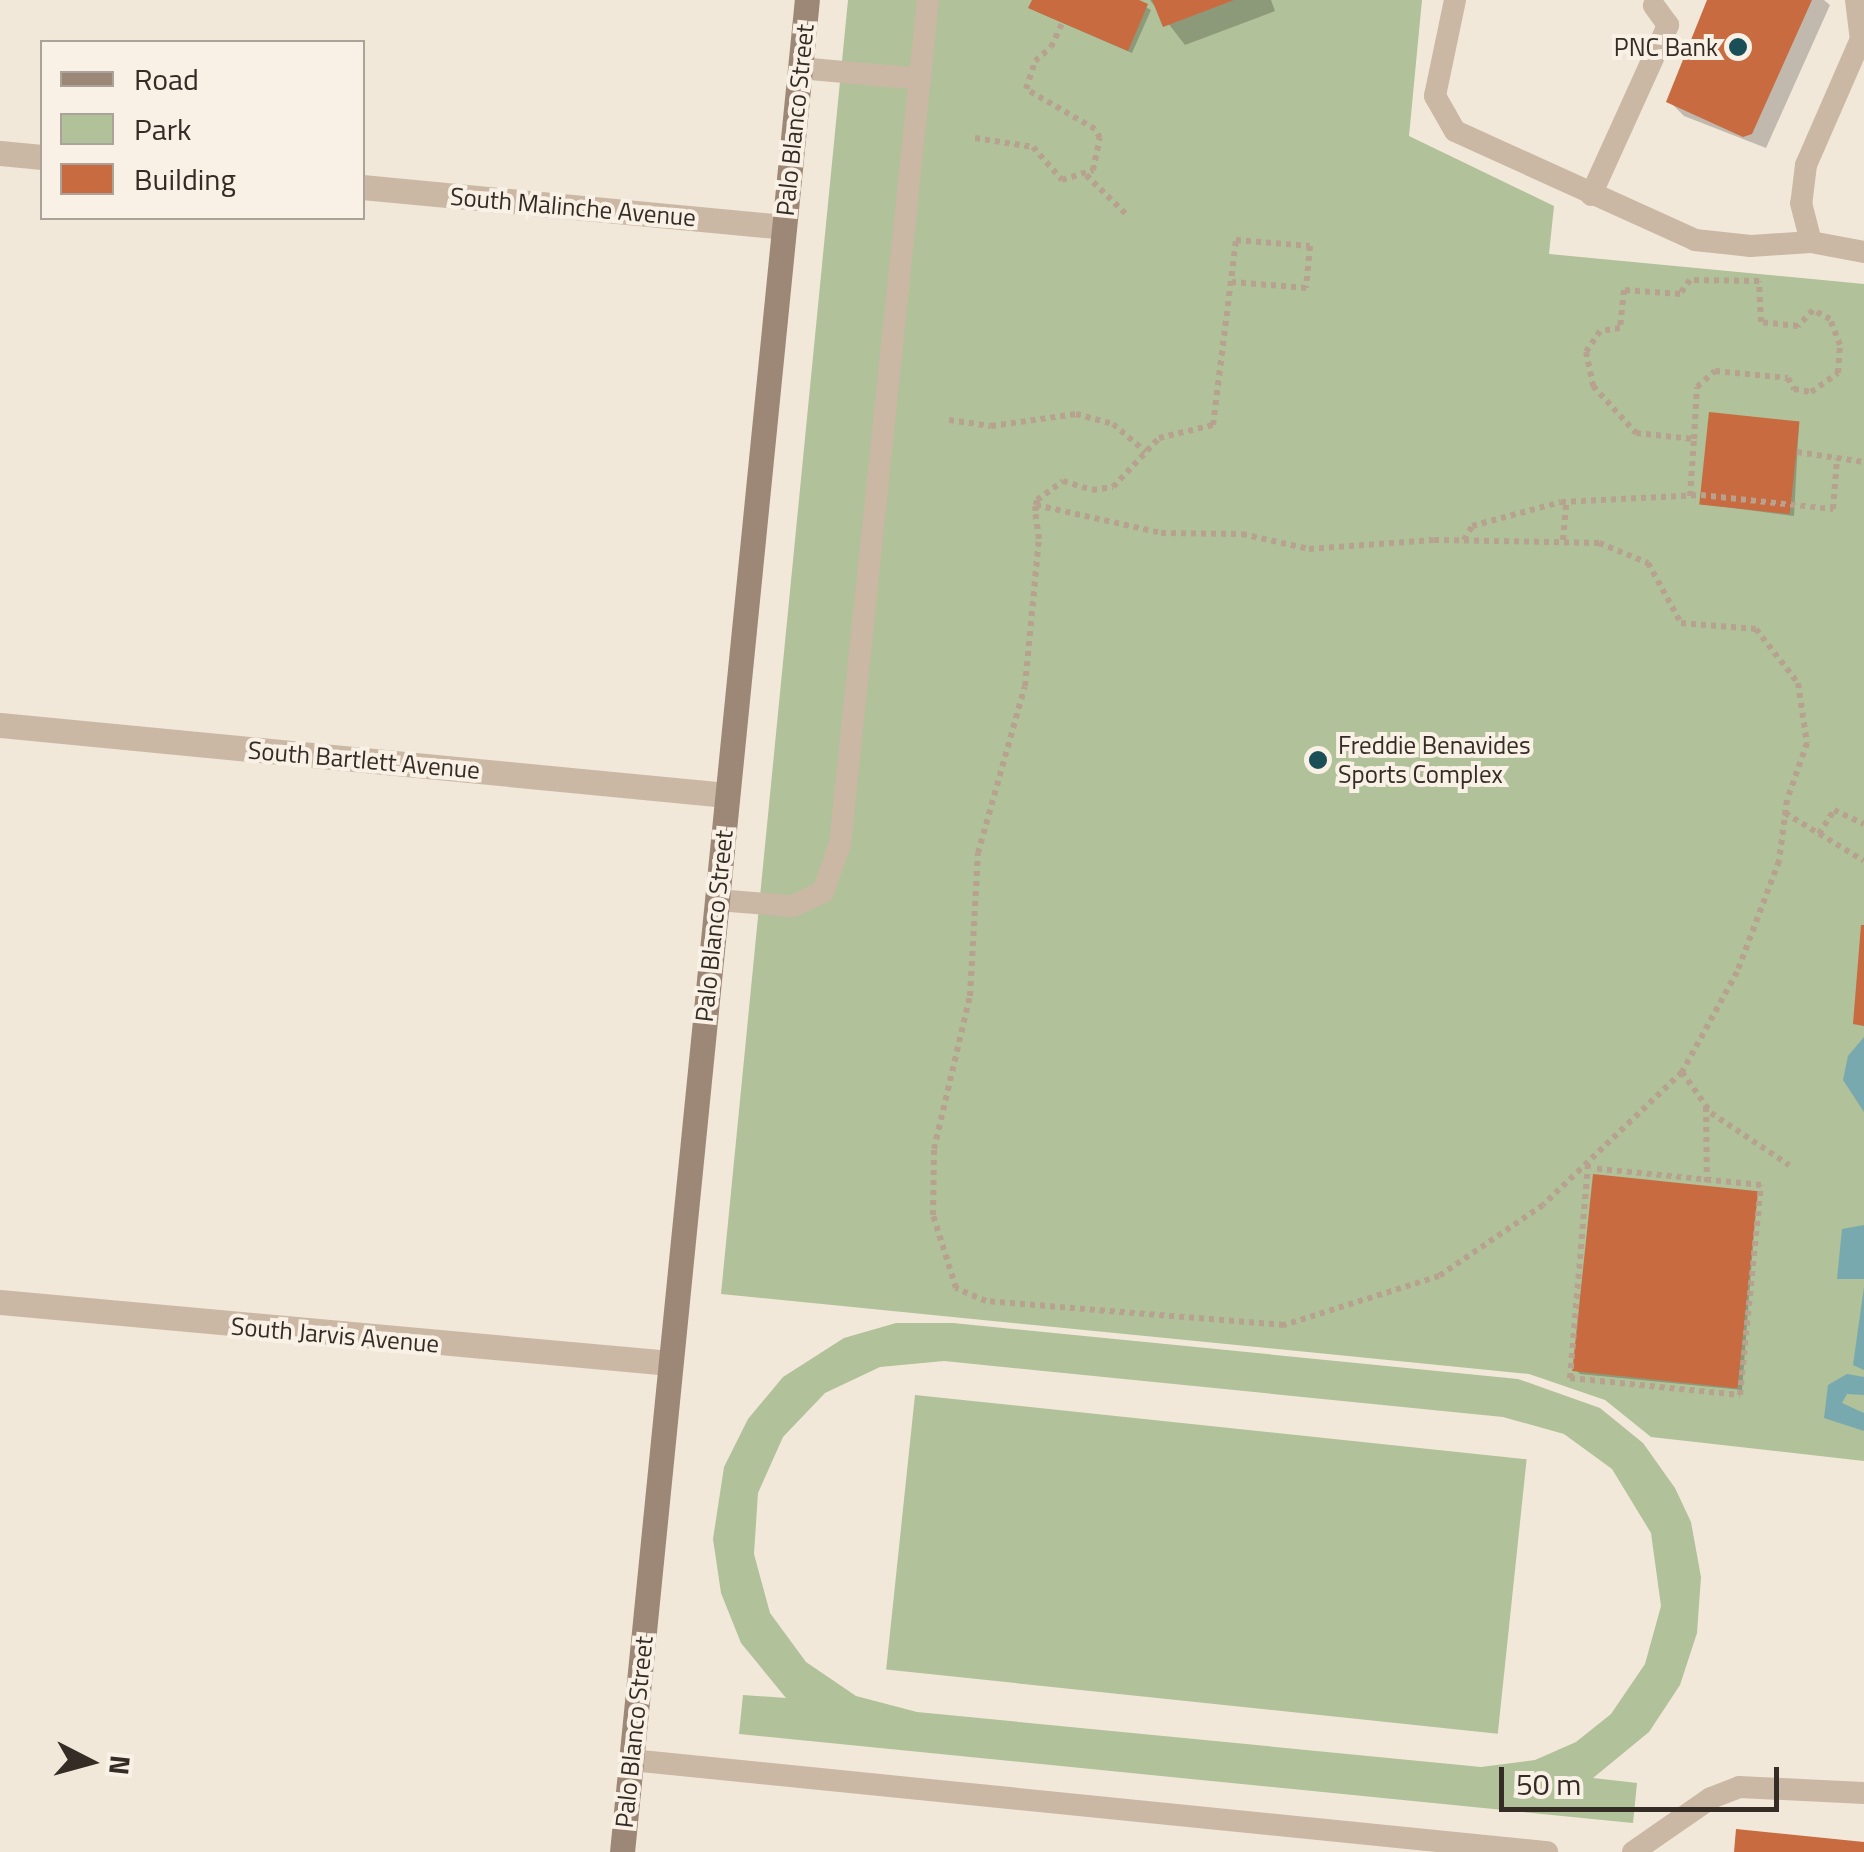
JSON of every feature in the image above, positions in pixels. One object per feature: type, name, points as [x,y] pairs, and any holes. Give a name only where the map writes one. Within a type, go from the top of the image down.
[{"type":"street","name":"Palo Blanco Street","points":[[622,1852],[807,0]]},
{"type":"street","points":[[0,153],[40,157]]},
{"type":"street","name":"South Malinche Avenue","points":[[365,187],[784,227]]},
{"type":"street","name":"South Bartlett Avenue","points":[[0,725],[727,795]]},
{"type":"street","name":"South Jarvis Avenue","points":[[0,1302],[670,1362]]},
{"type":"lane","points":[[716,900],[794,906],[823,892],[840,844],[928,0]]},
{"type":"lane","points":[[1455,0],[1437,70],[1440,112],[1454,131],[1696,240],[1751,246],[1812,242],[1864,252]]},
{"type":"lane","points":[[1812,242],[1800,203],[1806,166],[1861,38],[1856,0]]},
{"type":"lane","points":[[1592,195],[1668,25],[1654,6]]},
{"type":"lane","points":[[800,68],[920,80]]},
{"type":"lane","points":[[631,1760],[1547,1852]]},
{"type":"lane","points":[[1634,1852],[1711,1798],[1739,1788],[1864,1793]]},
{"type":"path","points":[[975,138],[1032,146],[1062,180],[1086,175],[1099,154],[1095,129],[1026,89],[1035,61],[1051,47],[1062,21]]},
{"type":"path","points":[[1086,175],[1127,215]]},
{"type":"path","points":[[1036,505],[1161,533],[1242,534],[1310,550],[1464,540],[1599,542],[1648,563],[1674,616],[1689,627],[1749,626],[1766,637],[1798,683],[1808,732],[1784,813],[1779,861],[1737,972],[1682,1072],[1590,1166],[1544,1205],[1439,1276],[1300,1322],[1239,1324],[1025,1304],[970,1297],[956,1288],[933,1215],[931,1171],[970,996],[978,853],[1025,686],[1040,539],[1036,505],[1051,484],[1063,481],[1092,490],[1113,487],[1159,438],[1203,431],[1217,420],[1236,240],[1310,246],[1306,288],[1232,282]]},
{"type":"path","points":[[1690,496],[1694,440],[1697,388],[1716,371],[1788,378],[1794,389],[1811,392],[1834,377],[1840,345],[1830,319],[1813,310],[1798,326],[1760,322],[1759,281],[1690,280],[1680,294],[1624,290],[1620,328],[1600,331],[1586,352],[1592,386],[1636,434],[1694,440]]},
{"type":"path","points":[[949,420],[991,426],[1076,414],[1113,424],[1146,452]]},
{"type":"path","points":[[1797,452],[1864,462]]},
{"type":"path","points":[[1464,540],[1472,526],[1566,502],[1690,496],[1833,509],[1838,458]]},
{"type":"path","points":[[1563,540],[1566,502]]},
{"type":"path","points":[[1819,834],[1834,810],[1864,824]]},
{"type":"path","points":[[1784,813],[1864,860]]},
{"type":"path","points":[[1682,1072],[1706,1106],[1758,1150],[1789,1166]]},
{"type":"path","points":[[1706,1106],[1707,1183]]},
{"type":"path","points":[[1590,1166],[1707,1183],[1761,1185],[1740,1395],[1570,1378],[1590,1166]]},
{"type":"green space","name":"Freddie Benavides Sports Complex","points":[[848,0],[1422,0],[1409,136],[1554,206],[1549,254],[1864,284],[1864,1461],[1651,1437],[1605,1400],[1529,1374],[721,1294]]},
{"type":"green space","points":[[896,1323],[953,1323],[1518,1379],[1600,1408],[1643,1443],[1675,1488],[1691,1522],[1701,1577],[1697,1633],[1680,1685],[1649,1732],[1593,1778],[1637,1783],[1633,1823],[739,1734],[743,1695],[786,1698],[741,1643],[721,1593],[713,1539],[724,1467],[748,1419],[783,1377],[844,1338]],"holes":[[[944,1361],[1503,1417],[1564,1434],[1612,1469],[1651,1533],[1661,1606],[1645,1664],[1611,1714],[1576,1742],[1535,1760],[1481,1767],[917,1712],[856,1696],[806,1662],[770,1613],[754,1554],[758,1493],[783,1437],[825,1393],[880,1367]]]},
{"type":"green space","points":[[915,1395],[1527,1459],[1498,1734],[886,1669]]},
{"type":"water","points":[[1864,1037],[1864,1112],[1843,1080],[1848,1056]]},
{"type":"water","points":[[1864,1225],[1864,1279],[1837,1279],[1842,1229]]},
{"type":"water","points":[[1864,1287],[1864,1370],[1853,1365]]},
{"type":"water","points":[[1847,1374],[1864,1377],[1864,1395],[1847,1394],[1842,1403],[1864,1413],[1864,1431],[1824,1418],[1828,1385]]},
{"type":"building","points":[[1032,0],[1139,0],[1148,4],[1128,51],[1028,8]]},
{"type":"building","points":[[1152,0],[1234,0],[1163,27]]},
{"type":"building","name":"PNC Bank","points":[[1707,0],[1812,0],[1752,134],[1743,137],[1666,102]]},
{"type":"building","points":[[1709,412],[1800,422],[1790,514],[1699,504]]},
{"type":"building","points":[[1864,925],[1864,1026],[1853,1024]]},
{"type":"building","points":[[1593,1174],[1758,1191],[1737,1388],[1572,1371]]},
{"type":"building","points":[[1736,1829],[1864,1842],[1864,1852],[1734,1852]]},
{"type":"place","name":"PNC Bank","points":[[1738,47]]},
{"type":"place","name":"Freddie Benavides Sports Complex","points":[[1318,760]]}]
